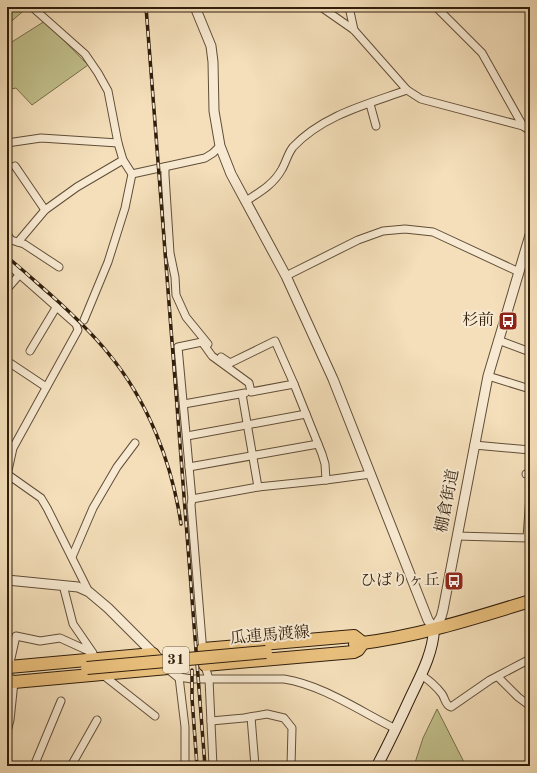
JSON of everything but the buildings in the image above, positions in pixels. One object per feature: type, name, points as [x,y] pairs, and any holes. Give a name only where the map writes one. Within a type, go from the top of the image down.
[{"type":"main road","name":"瓜連馬渡線","points":[[9,674],[363,643],[467,621],[530,601]]},
{"type":"main road","name":"棚倉街道","points":[[377,766],[396,729],[432,649],[434,629]]},
{"type":"main road","points":[[203,649],[354,636],[363,643],[358,650],[354,652],[205,666]]},
{"type":"main road","points":[[9,674],[96,656],[153,654]]},
{"type":"main road","points":[[9,674],[103,675],[168,668]]},
{"type":"street","points":[[32,7],[85,54],[98,73],[108,91],[118,143],[123,160],[132,174],[125,208],[108,262],[84,320]]},
{"type":"street","points":[[195,7],[211,46],[213,62],[214,111],[220,146],[231,174],[286,276],[333,379],[428,620],[434,629]]},
{"type":"street","points":[[321,7],[354,30],[386,68],[408,90],[421,100],[522,126],[530,131]]},
{"type":"street","points":[[349,7],[354,30]]},
{"type":"street","points":[[436,7],[482,53],[522,126]]},
{"type":"street","points":[[246,201],[270,185],[282,170],[292,148],[302,139],[334,117],[408,90]]},
{"type":"street","points":[[370,104],[376,126]]},
{"type":"street","points":[[7,143],[32,138],[41,138],[118,143]]},
{"type":"street","points":[[132,174],[205,158],[220,146]]},
{"type":"street","points":[[18,242],[45,210],[77,188],[123,160]]},
{"type":"street","points":[[15,166],[45,210]]},
{"type":"street","points":[[166,167],[165,175],[170,253],[175,277],[176,295],[186,317],[216,354],[230,363],[274,341],[294,384],[318,444],[325,464],[326,480]]},
{"type":"street","points":[[286,276],[358,240],[383,231],[405,229],[433,232],[519,272]]},
{"type":"street","points":[[7,234],[11,240],[24,244],[59,268]]},
{"type":"street","name":"棚倉街道","points":[[434,629],[441,617],[488,376],[530,235]]},
{"type":"street","points":[[9,265],[76,324],[78,330],[13,448],[7,474],[41,498],[89,592]]},
{"type":"street","points":[[7,289],[20,274]]},
{"type":"street","points":[[30,351],[56,306]]},
{"type":"street","points":[[498,340],[530,352]]},
{"type":"street","points":[[213,766],[209,679],[205,666],[203,649],[190,505],[192,499],[187,436],[178,347],[202,342],[212,356],[249,383],[251,392]]},
{"type":"street","points":[[7,360],[46,387]]},
{"type":"street","points":[[488,376],[530,389]]},
{"type":"street","points":[[184,404],[294,384]]},
{"type":"street","points":[[242,394],[258,487]]},
{"type":"street","points":[[187,436],[306,414]]},
{"type":"street","points":[[72,557],[93,508],[117,467],[135,443]]},
{"type":"street","points":[[189,467],[318,444]]},
{"type":"street","points":[[474,445],[530,450]]},
{"type":"street","points":[[192,499],[258,487],[371,474]]},
{"type":"street","points":[[457,536],[528,538],[530,496]]},
{"type":"street","points":[[7,580],[78,587],[89,592],[108,608],[153,654],[179,677],[192,679],[284,679],[298,682],[331,696],[396,729]]},
{"type":"street","points":[[63,585],[74,624],[96,656]]},
{"type":"street","points":[[7,732],[9,720],[9,674],[16,636],[40,641],[60,638],[96,656]]},
{"type":"street","points":[[421,675],[429,680],[441,693],[448,706],[451,707],[498,677],[530,659]]},
{"type":"street","points":[[103,675],[155,716]]},
{"type":"street","points":[[179,677],[185,727],[185,766]]},
{"type":"street","points":[[498,677],[518,697],[530,706]]},
{"type":"street","points":[[34,766],[62,701]]},
{"type":"street","points":[[211,721],[267,714],[284,718],[292,728],[292,766]]},
{"type":"street","points":[[251,717],[255,766]]},
{"type":"street","points":[[71,766],[97,720]]},
{"type":"shaded area","points":[[7,7],[28,7],[7,25]]},
{"type":"shaded area","points":[[45,21],[88,65],[32,105],[16,88],[7,90],[7,45]]},
{"type":"shaded area","points":[[437,709],[466,766],[414,766],[423,738]]},
{"type":"railway","points":[[146,7],[205,766]]},
{"type":"railway","points":[[7,257],[81,323],[108,353],[135,391],[156,434],[164,456],[177,501],[181,524]]},
{"type":"railway","points":[[192,670],[192,698],[197,766]]},
{"type":"place","name":"杉前","points":[[508,321]]},
{"type":"place","name":"ひばりヶ丘","points":[[454,581]]}]
